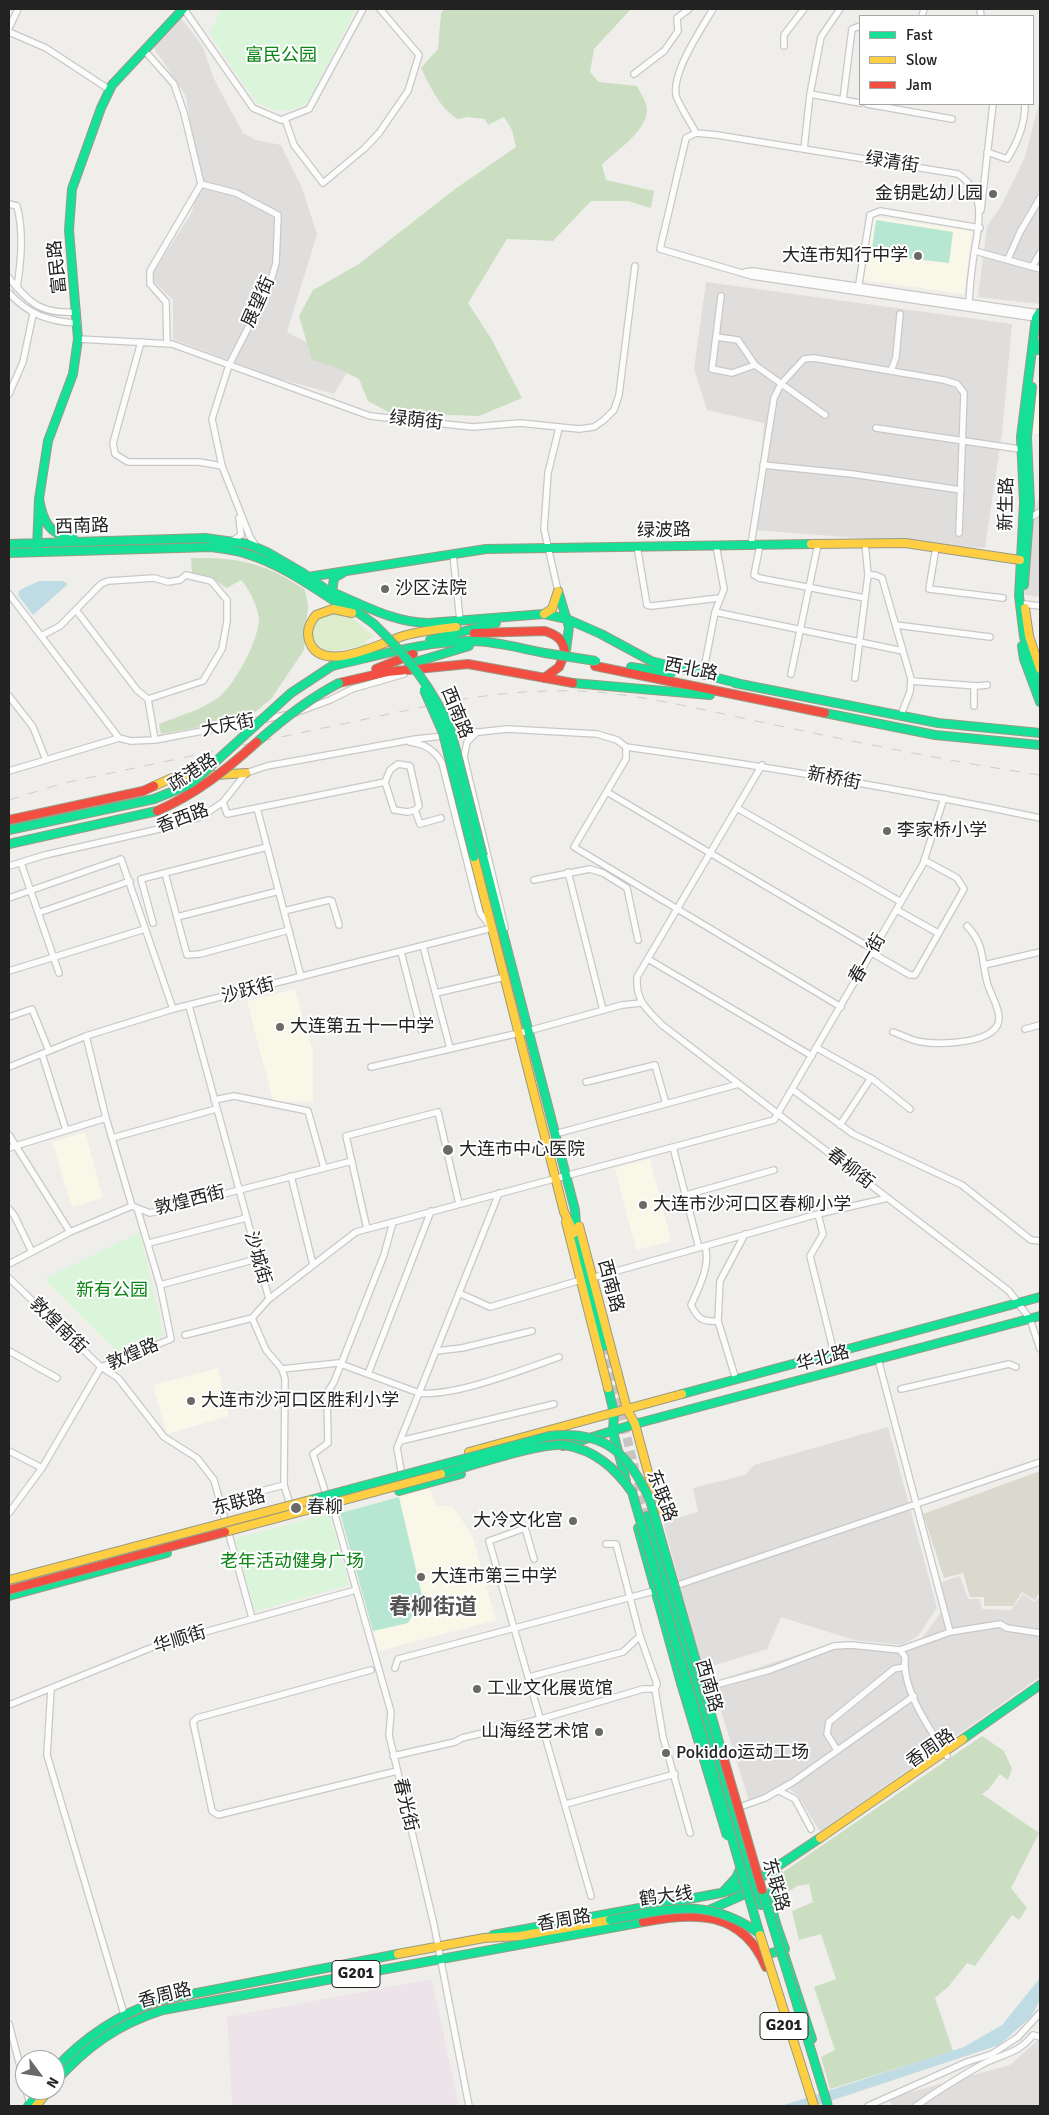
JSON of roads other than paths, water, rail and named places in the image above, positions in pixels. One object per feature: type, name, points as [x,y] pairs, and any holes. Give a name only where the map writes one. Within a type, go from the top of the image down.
[{"type":"main road","name":"富民路","points":[[37,553],[39,499],[48,441],[73,374],[78,339],[78,312],[69,242],[70,204],[79,171],[101,108],[110,90],[144,50],[184,9]]},
{"type":"main road","name":"新生路","points":[[1038,669],[1022,624],[1019,596],[1024,520],[1025,450],[1038,347],[1039,317]]},
{"type":"main road","name":"新生路","points":[[1039,317],[1023,417],[1029,518],[1024,604],[1029,636],[1038,669],[1040,688]]},
{"type":"main road","points":[[39,499],[45,525],[53,533],[63,537],[102,542]]},
{"type":"main road","name":"西南路","points":[[9,544],[205,538],[232,541],[258,548],[332,592],[372,627],[421,672],[444,713],[451,731],[479,856],[492,928],[614,1412],[613,1432],[654,1591],[728,1839],[752,1883]]},
{"type":"main road","name":"绿波路","points":[[308,577],[486,549],[906,542],[1020,560]]},
{"type":"main road","name":"西南路","points":[[9,553],[205,547],[245,553],[299,578],[372,627]]},
{"type":"main road","points":[[344,572],[334,578],[332,592],[400,620],[429,623],[544,614],[567,620],[601,634],[651,661],[741,684]]},
{"type":"main road","points":[[544,614],[552,610],[558,591]]},
{"type":"main road","points":[[544,678],[555,673],[564,658],[569,635],[567,620],[558,591]]},
{"type":"main road","points":[[1024,604],[1040,655]]},
{"type":"main road","points":[[352,613],[332,609],[321,612],[312,619],[307,630],[315,651],[325,656],[339,656],[403,636],[497,622]]},
{"type":"main road","points":[[9,830],[154,799],[191,784],[291,693],[314,676],[332,666],[521,616]]},
{"type":"main road","points":[[1022,624],[1024,659],[1040,702]]},
{"type":"main road","points":[[460,632],[545,631],[556,634],[566,650]]},
{"type":"main road","name":"西北路","points":[[332,666],[388,653],[452,642],[474,641],[595,664],[935,735],[1038,744]]},
{"type":"main road","points":[[387,672],[468,646]]},
{"type":"main road","name":"西北路","points":[[340,682],[413,654],[468,646],[550,656]]},
{"type":"main road","points":[[340,682],[387,672],[468,664],[562,682],[689,693],[744,695]]},
{"type":"main road","name":"西北路","points":[[595,664],[741,684],[938,723],[1036,732]]},
{"type":"main road","name":"疏港路","points":[[9,844],[157,811],[177,804],[201,789],[237,760],[295,708],[322,690],[340,682]]},
{"type":"main road","points":[[1036,732],[1040,728]]},
{"type":"main road","points":[[9,820],[143,791],[172,778],[196,774],[246,773]]},
{"type":"main road","name":"西南路","points":[[479,856],[506,943],[626,1409],[635,1424],[678,1585],[750,1832],[752,1883]]},
{"type":"main road","name":"西南路","points":[[575,1210],[577,1238],[604,1346]]},
{"type":"main road","name":"西南路","points":[[564,1212],[577,1238]]},
{"type":"main road","name":"华北路","points":[[9,1575],[401,1471],[1040,1297]]},
{"type":"main road","name":"华北路","points":[[9,1596],[613,1432],[635,1424],[1040,1316]]},
{"type":"main road","name":"东联路","points":[[9,1580],[549,1436],[565,1433],[597,1438],[617,1449],[632,1464],[650,1500],[752,1883],[814,2106]]},
{"type":"main road","name":"东联路","points":[[9,1590],[539,1448],[564,1445],[588,1452],[603,1459],[617,1471],[636,1501],[656,1580],[752,1883],[828,2106]]},
{"type":"main road","name":"西南路","points":[[647,1516],[671,1606],[733,1809],[745,1859]]},
{"type":"main road","points":[[671,1606],[678,1585]]},
{"type":"main road","points":[[654,1591],[689,1622]]},
{"type":"main road","name":"西南路","points":[[671,1606],[685,1662],[752,1883]]},
{"type":"main road","points":[[680,1680],[685,1662]]},
{"type":"main road","name":"香周路","points":[[65,2059],[84,2039],[124,2014],[141,2006],[181,1995],[484,1938],[518,1929],[721,1892],[752,1883],[778,1871],[946,1754],[1040,1685]]},
{"type":"main road","name":"香周路","points":[[946,1754],[1040,1692]]},
{"type":"main road","points":[[721,1892],[736,1878],[745,1859],[760,1869],[778,1871],[771,1885],[769,1895],[833,2106]]},
{"type":"main road","points":[[752,1883],[764,1925],[762,1956],[785,1950]]},
{"type":"main road","name":"香周路","points":[[65,2072],[90,2046],[119,2026],[144,2015],[717,1907],[752,1883]]},
{"type":"main road","name":"鹤大线","points":[[484,1938],[520,1936],[696,1907],[714,1909],[732,1915],[755,1930],[772,1948],[824,2106]]},
{"type":"main road","name":"鹤大线","points":[[679,1915],[704,1915],[724,1921],[747,1936],[762,1956]]},
{"type":"main road","points":[[764,1925],[785,1950]]},
{"type":"main road","name":"G201","points":[[762,1956],[809,2106]]},
{"type":"street","points":[[18,9],[9,30],[46,48],[110,90]]},
{"type":"street","points":[[184,9],[252,108],[269,116],[285,119],[308,109],[363,9]]},
{"type":"street","points":[[285,119],[294,145],[323,183],[365,148],[379,133],[408,91],[419,55],[416,49],[380,9]]},
{"type":"street","points":[[634,74],[664,51],[678,31],[677,18],[689,9]]},
{"type":"street","points":[[713,9],[680,68],[676,96],[696,133],[686,138],[660,249],[745,272],[752,276],[858,289],[1039,317]]},
{"type":"street","points":[[784,46],[784,35],[804,9]]},
{"type":"street","points":[[804,149],[810,94],[821,36],[840,9]]},
{"type":"street","points":[[843,100],[852,29],[859,26]]},
{"type":"street","points":[[144,50],[174,84],[184,113],[201,184],[150,272],[150,284],[166,302],[167,344]]},
{"type":"street","points":[[810,94],[859,103]]},
{"type":"street","points":[[873,105],[952,119]]},
{"type":"street","points":[[981,217],[993,105]]},
{"type":"street","points":[[987,152],[1007,159],[1025,119],[1025,105]]},
{"type":"street","name":"绿清街","points":[[696,133],[958,174],[966,180],[974,191],[981,217],[969,305]]},
{"type":"street","name":"展望街","points":[[201,184],[236,193],[278,215],[276,263],[269,288],[229,365],[212,419],[222,466],[250,538],[258,548]]},
{"type":"street","points":[[1008,259],[1020,232],[1040,198]]},
{"type":"street","points":[[9,204],[17,206],[21,222],[21,262],[17,288]]},
{"type":"street","points":[[858,289],[870,215],[880,211],[980,228]]},
{"type":"street","points":[[975,251],[1040,269]]},
{"type":"street","points":[[1032,267],[1040,253]]},
{"type":"street","name":"绿荫街","points":[[78,339],[167,344],[370,416],[473,427],[520,423],[579,429],[594,427],[614,410],[619,394],[635,266]]},
{"type":"street","points":[[9,278],[23,296],[46,311],[57,313],[78,312]]},
{"type":"street","points":[[9,293],[33,314],[60,322],[78,323]]},
{"type":"street","points":[[722,296],[712,369],[732,373],[755,366]]},
{"type":"street","points":[[9,394],[23,362],[33,314]]},
{"type":"street","points":[[891,371],[896,357],[900,314]]},
{"type":"street","points":[[716,337],[738,340],[755,366],[825,415]]},
{"type":"street","points":[[141,342],[114,443],[115,454],[128,462],[199,462],[222,466]]},
{"type":"street","points":[[751,545],[774,398],[781,384],[804,359],[814,358],[957,384],[964,393],[959,533]]},
{"type":"street","points":[[558,591],[550,548],[544,529],[548,472],[559,428]]},
{"type":"street","points":[[876,428],[1025,450]]},
{"type":"street","points":[[763,465],[852,474],[961,490]]},
{"type":"street","points":[[232,541],[240,535],[236,504]]},
{"type":"street","points":[[1029,518],[1040,512]]},
{"type":"street","points":[[854,678],[868,575],[866,543]]},
{"type":"street","points":[[791,674],[818,544]]},
{"type":"street","points":[[703,674],[715,612],[724,589],[716,545]]},
{"type":"street","points":[[760,545],[754,575],[809,588],[865,598]]},
{"type":"street","points":[[637,546],[647,604],[652,606],[719,598]]},
{"type":"street","points":[[936,547],[929,589],[1003,598]]},
{"type":"street","points":[[453,555],[460,620]]},
{"type":"street","points":[[41,636],[60,626],[102,584],[108,581],[154,578],[168,582],[180,580],[186,575],[211,581],[219,588],[227,600],[228,621],[222,649],[203,681],[148,699]]},
{"type":"street","points":[[868,575],[876,575],[882,578],[904,651],[911,681],[910,692],[901,715]]},
{"type":"street","points":[[9,594],[119,738]]},
{"type":"street","points":[[1024,604],[1040,606]]},
{"type":"street","points":[[76,610],[136,690],[148,699],[155,740]]},
{"type":"street","points":[[715,612],[904,651]]},
{"type":"street","points":[[896,625],[990,637]]},
{"type":"street","name":"大庆街","points":[[9,771],[119,738],[131,741],[155,740],[296,713],[352,689],[445,665]]},
{"type":"street","points":[[911,681],[974,686],[987,685]]},
{"type":"street","points":[[974,686],[974,706]]},
{"type":"street","points":[[9,696],[33,727],[46,760]]},
{"type":"street","points":[[246,773],[266,766],[406,741],[443,738],[478,731],[507,729],[597,734],[617,740],[626,747],[626,759],[574,847],[841,1007]]},
{"type":"street","points":[[478,731],[467,742],[464,757],[504,917],[506,943]]},
{"type":"street","points":[[443,738],[464,757]]},
{"type":"street","points":[[443,738],[442,763],[480,913],[492,928]]},
{"type":"street","points":[[406,741],[428,747],[442,763]]},
{"type":"street","name":"新桥街","points":[[626,747],[762,765],[850,783],[944,798],[1040,818]]},
{"type":"street","points":[[416,810],[408,812],[394,810],[385,782],[390,770],[398,764],[410,766],[419,806],[416,810],[420,824],[441,818]]},
{"type":"street","points":[[370,1066],[518,1033],[622,1004],[641,1003],[636,991],[636,977],[762,765]]},
{"type":"street","name":"香西路","points":[[9,866],[168,827],[201,817],[223,802],[246,773]]},
{"type":"street","points":[[223,802],[227,814],[385,782]]},
{"type":"street","points":[[607,792],[910,975],[915,975],[964,889],[957,878],[924,860]]},
{"type":"street","name":"春一街","points":[[779,1114],[924,860],[944,798]]},
{"type":"street","points":[[257,808],[301,977]]},
{"type":"street","points":[[737,808],[901,902]]},
{"type":"street","points":[[153,923],[141,879],[268,847]]},
{"type":"street","points":[[9,898],[30,889],[121,859],[173,1009]]},
{"type":"street","points":[[21,862],[59,973]]},
{"type":"street","points":[[534,880],[590,869],[626,888],[638,940]]},
{"type":"street","points":[[568,872],[602,1010]]},
{"type":"street","points":[[165,873],[187,955],[200,954],[289,930]]},
{"type":"street","points":[[38,913],[130,881]]},
{"type":"street","points":[[177,917],[279,891]]},
{"type":"street","points":[[284,911],[329,900],[332,901],[339,925]]},
{"type":"street","points":[[897,910],[938,933]]},
{"type":"street","points":[[893,1032],[921,1042],[935,1043],[980,1039],[990,1034],[996,1028],[999,1019],[987,983],[978,938],[967,926]]},
{"type":"street","name":"沙跃街","points":[[9,1067],[86,1036],[173,1009],[492,928]]},
{"type":"street","points":[[9,971],[145,929]]},
{"type":"street","points":[[423,946],[450,1048]]},
{"type":"street","points":[[401,952],[421,1030]]},
{"type":"street","points":[[984,965],[1040,952]]},
{"type":"street","points":[[648,959],[812,1056]]},
{"type":"street","points":[[436,993],[505,977]]},
{"type":"street","name":"春柳街","points":[[641,1003],[662,1025],[1009,1291],[1030,1319],[1040,1349]]},
{"type":"street","name":"沙城街","points":[[189,1006],[269,1299],[252,1318]]},
{"type":"street","points":[[9,1017],[32,1009],[49,1051]]},
{"type":"street","points":[[1025,1029],[1040,1025]]},
{"type":"street","name":"敦煌路","points":[[9,1513],[42,1468],[101,1366],[171,1339],[160,1285],[148,1242],[134,1207],[112,1138],[86,1036]]},
{"type":"street","points":[[817,1048],[871,1078],[910,1110]]},
{"type":"street","points":[[42,1054],[66,1130]]},
{"type":"street","points":[[586,1082],[655,1065],[666,1104]]},
{"type":"street","points":[[840,1125],[871,1078]]},
{"type":"street","points":[[555,1134],[739,1084]]},
{"type":"street","points":[[793,1090],[853,1134],[962,1184],[1031,1240],[1040,1241]]},
{"type":"street","points":[[214,1100],[234,1096],[308,1111],[324,1168]]},
{"type":"street","points":[[112,1138],[216,1109]]},
{"type":"street","points":[[367,1229],[346,1136],[438,1112],[459,1204]]},
{"type":"street","points":[[269,1299],[356,1232],[773,1120],[779,1114]]},
{"type":"street","points":[[9,1148],[106,1118]]},
{"type":"street","points":[[9,1135],[70,1232]]},
{"type":"street","points":[[673,1147],[702,1247],[708,1256],[700,1286],[691,1305],[697,1317],[704,1322],[718,1322]]},
{"type":"street","name":"敦煌西街","points":[[9,1264],[70,1232],[134,1207],[150,1212],[352,1161]]},
{"type":"street","points":[[686,1195],[774,1170]]},
{"type":"street","points":[[291,1176],[312,1265]]},
{"type":"street","points":[[405,1489],[397,1448],[499,1194]]},
{"type":"street","points":[[592,1278],[818,1214],[888,1198]]},
{"type":"street","points":[[9,1209],[14,1215],[32,1252]]},
{"type":"street","points":[[368,1374],[431,1212]]},
{"type":"street","points":[[818,1214],[823,1234],[810,1256],[834,1353]]},
{"type":"street","points":[[148,1242],[246,1218]]},
{"type":"street","points":[[325,1491],[313,1454],[328,1443],[327,1393],[341,1364],[384,1255],[393,1222]]},
{"type":"street","points":[[736,1380],[718,1322],[720,1281],[745,1234]]},
{"type":"street","points":[[160,1285],[257,1259]]},
{"type":"street","name":"敦煌南街","points":[[9,1278],[101,1366],[118,1378],[164,1437],[197,1458],[214,1480],[252,1618]]},
{"type":"street","points":[[459,1293],[490,1307],[581,1280]]},
{"type":"street","points":[[185,1336],[252,1318],[266,1350],[282,1369],[285,1379],[284,1485],[289,1501]]},
{"type":"street","points":[[436,1351],[462,1348],[532,1330]]},
{"type":"street","points":[[9,1351],[57,1378]]},
{"type":"street","points":[[282,1369],[341,1364],[419,1393],[431,1394],[489,1380],[559,1357]]},
{"type":"street","points":[[878,1359],[950,1632]]},
{"type":"street","points":[[901,1389],[1009,1364],[1016,1367]]},
{"type":"street","points":[[400,1441],[554,1404]]},
{"type":"street","points":[[9,1451],[42,1468]]},
{"type":"street","points":[[678,1585],[1040,1462]]},
{"type":"street","points":[[220,1502],[284,1485]]},
{"type":"street","name":"春光街","points":[[333,1508],[391,1712],[388,1735],[438,1946],[469,2106]]},
{"type":"street","points":[[534,1559],[525,1528],[489,1540],[516,1628],[591,1896]]},
{"type":"street","points":[[606,1544],[616,1544],[640,1636],[657,1684],[655,1689],[663,1737],[675,1774],[690,1833]]},
{"type":"street","name":"华顺街","points":[[9,1705],[158,1646],[356,1590]]},
{"type":"street","points":[[396,1668],[398,1659],[654,1591]]},
{"type":"street","points":[[708,1687],[770,1670],[834,1646],[851,1645],[900,1650],[950,1632],[1000,1624],[1007,1628],[1040,1633]]},
{"type":"street","points":[[529,1677],[623,1652],[640,1636]]},
{"type":"street","points":[[900,1650],[905,1657],[904,1667],[919,1713],[946,1754]]},
{"type":"street","points":[[837,1750],[827,1734],[829,1722],[894,1669],[904,1667]]},
{"type":"street","points":[[371,1670],[197,1718],[193,1722],[212,1811],[218,1815],[397,1770]]},
{"type":"street","points":[[51,1688],[46,1755],[124,2014]]},
{"type":"street","points":[[393,1756],[541,1718],[643,1689],[655,1689]]},
{"type":"street","points":[[733,1809],[779,1791],[914,1696]]},
{"type":"street","points":[[566,1804],[675,1774]]},
{"type":"street","points":[[779,1791],[795,1800],[811,1829]]},
{"type":"street","points":[[868,2106],[966,2062],[992,2054],[1018,2037],[1040,2013]]},
{"type":"street","points":[[9,2024],[16,2050]]},
{"type":"street","points":[[916,2106],[959,2077],[991,2060],[1022,2048],[1033,2034],[1040,2037]]},
{"type":"water","points":[[39,581],[63,581],[68,584],[33,615],[18,595],[20,590]]},
{"type":"water","points":[[1040,1978],[1040,2000],[1031,2017],[999,2045],[815,2106],[781,2106],[964,2047],[1002,2025]]},
{"type":"tunnel","points":[[604,1346],[635,1470]]},
{"type":"tunnel","points":[[638,1482],[647,1516]]},
{"type":"railway","points":[[9,800],[64,783],[451,701],[512,693],[554,691],[595,692],[657,700],[910,752],[1040,775]]},
{"type":"place","name":"金钥匙幼儿园","points":[[993,194]]},
{"type":"place","name":"大连市知行中学","points":[[918,256]]},
{"type":"place","name":"沙区法院","points":[[385,589]]},
{"type":"place","name":"李家桥小学","points":[[887,831]]},
{"type":"place","name":"大连第五十一中学","points":[[280,1027]]},
{"type":"place","name":"大连市中心医院","points":[[448,1150]]},
{"type":"place","name":"大连市沙河口区春柳小学","points":[[643,1205]]},
{"type":"place","name":"大连市沙河口区胜利小学","points":[[191,1401]]},
{"type":"place","name":"春柳","points":[[296,1508]]},
{"type":"place","name":"大冷文化宫","points":[[573,1521]]},
{"type":"place","name":"大连市第三中学","points":[[421,1577]]},
{"type":"place","name":"工业文化展览馆","points":[[477,1689]]},
{"type":"place","name":"山海经艺术馆","points":[[599,1732]]},
{"type":"place","name":"Pokiddo运动工场","points":[[666,1753]]},
{"type":"district","name":"春柳街道","points":[[433,1608]]},
{"type":"park label","name":"富民公园","points":[[281,56]]},
{"type":"park label","name":"新有公园","points":[[112,1291]]},
{"type":"park label","name":"老年活动健身广场","points":[[292,1562]]}]
